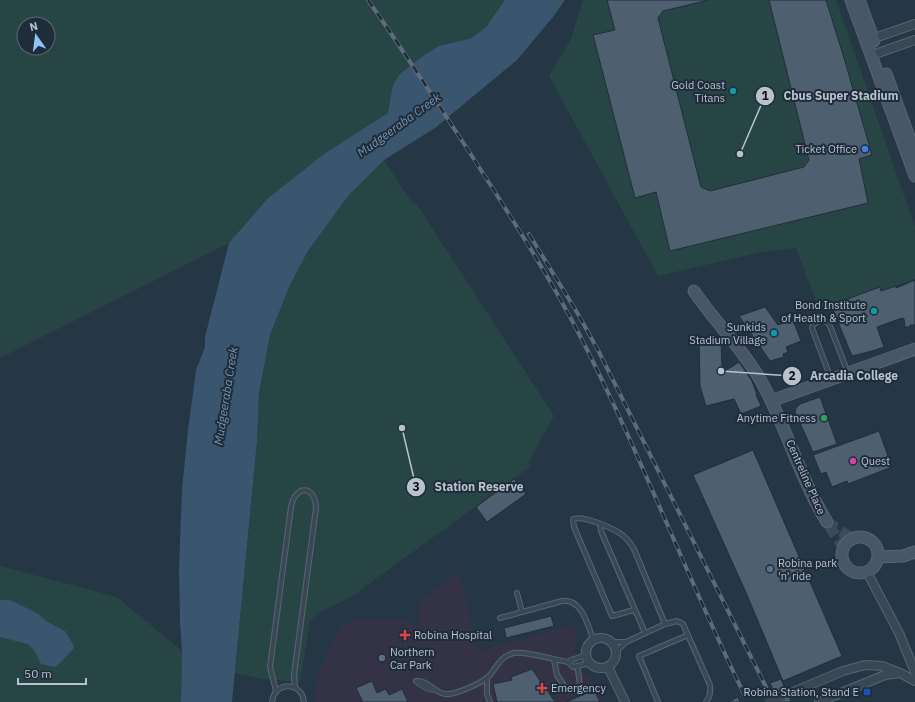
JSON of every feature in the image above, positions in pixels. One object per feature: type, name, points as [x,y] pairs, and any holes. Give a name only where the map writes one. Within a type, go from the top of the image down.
[{"type":"street","points":[[851,0],[878,54],[915,153]]},
{"type":"street","points":[[859,0],[870,40],[915,176]]},
{"type":"street","points":[[870,40],[915,24]]},
{"type":"street","points":[[878,54],[915,40]]},
{"type":"street","name":"Centreline Place","points":[[694,290],[705,307],[760,378],[818,509],[827,522]]},
{"type":"street","points":[[771,401],[915,349]]},
{"type":"street","points":[[875,545],[878,557],[875,565],[867,572],[853,572],[846,566],[842,556],[844,548],[847,543],[853,539],[868,539],[875,545],[903,556]]},
{"type":"street","points":[[878,557],[903,556],[915,552]]},
{"type":"street","points":[[867,572],[899,633],[915,672]]},
{"type":"street","points":[[602,637],[613,642],[617,651],[615,660],[608,667],[598,668],[588,659],[587,646],[594,639],[602,637]]},
{"type":"street","points":[[788,694],[843,671],[865,665],[882,666],[915,681]]},
{"type":"street","points":[[608,667],[625,702]]},
{"type":"street","points":[[819,702],[885,675],[900,673]]},
{"type":"street","points":[[769,702],[777,699]]},
{"type":"lane","points":[[831,380],[813,332],[813,324],[820,320],[827,322],[830,326],[848,373]]},
{"type":"lane","points":[[276,691],[270,667],[291,507],[294,497],[298,493],[304,491],[310,492],[314,496],[316,508],[294,675],[295,687],[302,695],[304,701]]},
{"type":"lane","points":[[634,610],[612,616],[572,521],[573,519],[578,518],[600,524],[623,535],[632,546],[665,624]]},
{"type":"lane","points":[[600,524],[601,531],[645,633]]},
{"type":"lane","points":[[517,593],[522,612]]},
{"type":"lane","points":[[500,618],[562,601],[574,603],[584,616],[594,639]]},
{"type":"lane","points":[[617,651],[626,642],[665,624],[677,621],[683,624],[710,686],[709,698],[706,702]]},
{"type":"lane","points":[[658,702],[639,656],[688,635]]},
{"type":"lane","points":[[613,642],[626,642]]},
{"type":"lane","points":[[436,690],[450,694],[477,684],[487,678],[501,661],[512,653],[525,653],[568,662],[571,660],[588,659]]},
{"type":"lane","points":[[568,662],[571,666],[578,666],[588,659]]},
{"type":"lane","points":[[554,660],[557,675],[565,689],[569,691],[575,689],[581,682],[577,670],[578,666]]},
{"type":"lane","points":[[487,678],[487,694],[490,702]]},
{"type":"lane","points":[[272,702],[273,695],[276,691],[285,686],[295,687]]},
{"type":"shaded area","name":"Robina Hospital","points":[[459,571],[478,651],[575,624],[579,640],[573,653],[583,672],[599,686],[607,702],[314,702],[318,675],[338,631],[342,626],[358,618],[397,618],[417,626],[419,602]]},
{"type":"green space","points":[[0,0],[505,0],[486,27],[472,38],[439,46],[392,99],[389,113],[324,154],[268,198],[229,243],[0,358]]},
{"type":"green space","points":[[583,0],[836,0],[915,227],[915,279],[881,291],[879,287],[819,309],[796,248],[762,252],[658,276],[549,76],[571,39]]},
{"type":"green space","points":[[384,160],[413,204],[416,203],[554,416],[528,463],[530,467],[348,599],[318,613],[310,621],[300,682],[263,679],[235,673],[257,441],[259,393],[270,335],[289,287],[308,251],[348,196]]},
{"type":"green space","points":[[0,566],[117,597],[182,651],[181,702],[0,702]]},
{"type":"water","name":"Mudgeeraba Creek","points":[[505,0],[565,0],[553,17],[517,60],[435,128],[384,160],[348,196],[308,251],[289,287],[270,335],[259,393],[257,441],[232,702],[181,702],[182,651],[179,569],[182,489],[188,430],[196,370],[205,347],[205,337],[229,243],[268,198],[324,154],[388,113],[393,85],[400,74],[423,56],[439,46],[472,38],[486,27]]},
{"type":"water","points":[[0,600],[10,600],[37,613],[46,621],[65,631],[74,648],[56,667],[41,664],[34,650],[28,644],[0,637]]},
{"type":"building","points":[[607,0],[709,0],[663,11],[658,18],[701,187],[710,191],[804,167],[809,160],[769,0],[826,0],[872,155],[859,159],[868,203],[670,251],[656,192],[635,198],[593,35],[615,30]]},
{"type":"building","name":"Bond Institute of Health & Sport","points":[[915,280],[915,325],[905,327],[904,319],[902,318],[877,327],[884,347],[852,356],[831,305],[880,287],[881,291],[896,286],[896,288]]},
{"type":"building","name":"Sunkids Stadium Village","points":[[765,307],[778,325],[793,320],[801,341],[786,347],[788,352],[783,354],[784,357],[770,361],[739,316]]},
{"type":"building","points":[[699,338],[721,339],[722,367],[725,371],[739,362],[752,381],[761,406],[741,414],[734,399],[706,406],[700,386]]},
{"type":"building","points":[[820,397],[837,444],[813,452],[795,412],[796,408],[800,404]]},
{"type":"building","name":"Quest","points":[[879,431],[892,467],[848,484],[847,481],[832,487],[826,472],[821,474],[813,455]]},
{"type":"building","name":"Robina park 'n' ride","points":[[753,450],[842,656],[783,681],[747,595],[693,475]]},
{"type":"building","points":[[514,479],[526,494],[487,522],[476,507]]},
{"type":"building","points":[[551,616],[554,626],[506,638],[504,628]]},
{"type":"building","points":[[532,669],[555,702],[497,702],[493,684],[512,680],[511,677]]},
{"type":"building","points":[[781,679],[791,702],[779,702],[770,683]]},
{"type":"building","points":[[372,681],[377,693],[386,689],[389,695],[402,689],[408,702],[363,702],[356,688]]},
{"type":"building","points":[[594,690],[600,702],[566,702]]},
{"type":"building","points":[[738,697],[740,702],[728,702]]},
{"type":"tunnel","points":[[827,522],[853,539]]},
{"type":"tunnel","points":[[829,526],[844,548]]},
{"type":"tunnel","points":[[777,699],[788,694]]},
{"type":"railway","points":[[368,0],[470,153],[565,307],[600,375],[642,466],[723,651],[745,696]]},
{"type":"railway","points":[[529,234],[578,314],[599,352],[766,687]]},
{"type":"place","name":"Gold Coast Titans","points":[[733,91]]},
{"type":"place","name":"Ticket Office","points":[[865,149]]},
{"type":"place","name":"Cbus Super Stadium","points":[[740,154]]},
{"type":"place","name":"Bond Institute of Health & Sport","points":[[874,311]]},
{"type":"place","name":"Sunkids Stadium Village","points":[[774,333]]},
{"type":"place","name":"Arcadia College","points":[[721,371]]},
{"type":"place","name":"Anytime Fitness","points":[[824,418]]},
{"type":"place","name":"Station Reserve","points":[[402,428]]},
{"type":"place","name":"Quest","points":[[853,461]]},
{"type":"place","name":"Robina park 'n' ride","points":[[770,569]]},
{"type":"place","name":"Robina Hospital","points":[[405,635]]},
{"type":"place","name":"Northern Car Park","points":[[382,658]]},
{"type":"place","name":"Emergency","points":[[542,688]]},
{"type":"place","name":"Robina Station, Stand E","points":[[867,692]]}]
